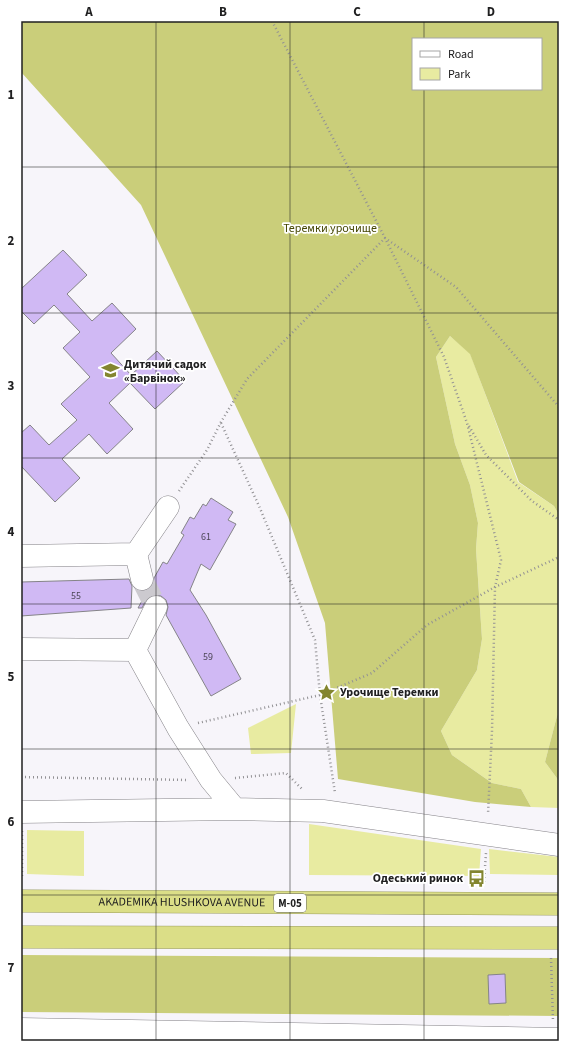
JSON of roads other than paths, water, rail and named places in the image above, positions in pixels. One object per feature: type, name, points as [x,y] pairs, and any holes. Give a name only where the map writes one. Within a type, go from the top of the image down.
[{"type":"highway","name":"AKADEMIKA HLUSHKOVA AVENUE","points":[[21,901],[559,904]]},
{"type":"highway","points":[[21,937],[555,947]]},
{"type":"street","points":[[142,580],[136,554],[168,507]]},
{"type":"street","points":[[21,556],[136,554]]},
{"type":"street","points":[[135,650],[156,607]]},
{"type":"street","points":[[21,649],[135,650]]},
{"type":"street","points":[[135,650],[178,728],[211,780],[235,809]]},
{"type":"street","points":[[22,819],[235,809],[331,812],[559,845]]},
{"type":"street","points":[[21,1030],[51,1036],[556,1039]]},
{"type":"tunnel","points":[[142,579],[156,607]]},
{"type":"place","name":"Дитячий садок «Барвінок»","points":[[111,371]]},
{"type":"place","name":"Урочище Теремки","points":[[327,692]]},
{"type":"place","name":"Одеський ринок","points":[[476,878]]},
{"type":"park label","name":"Теремки урочище","points":[[330,228]]}]
